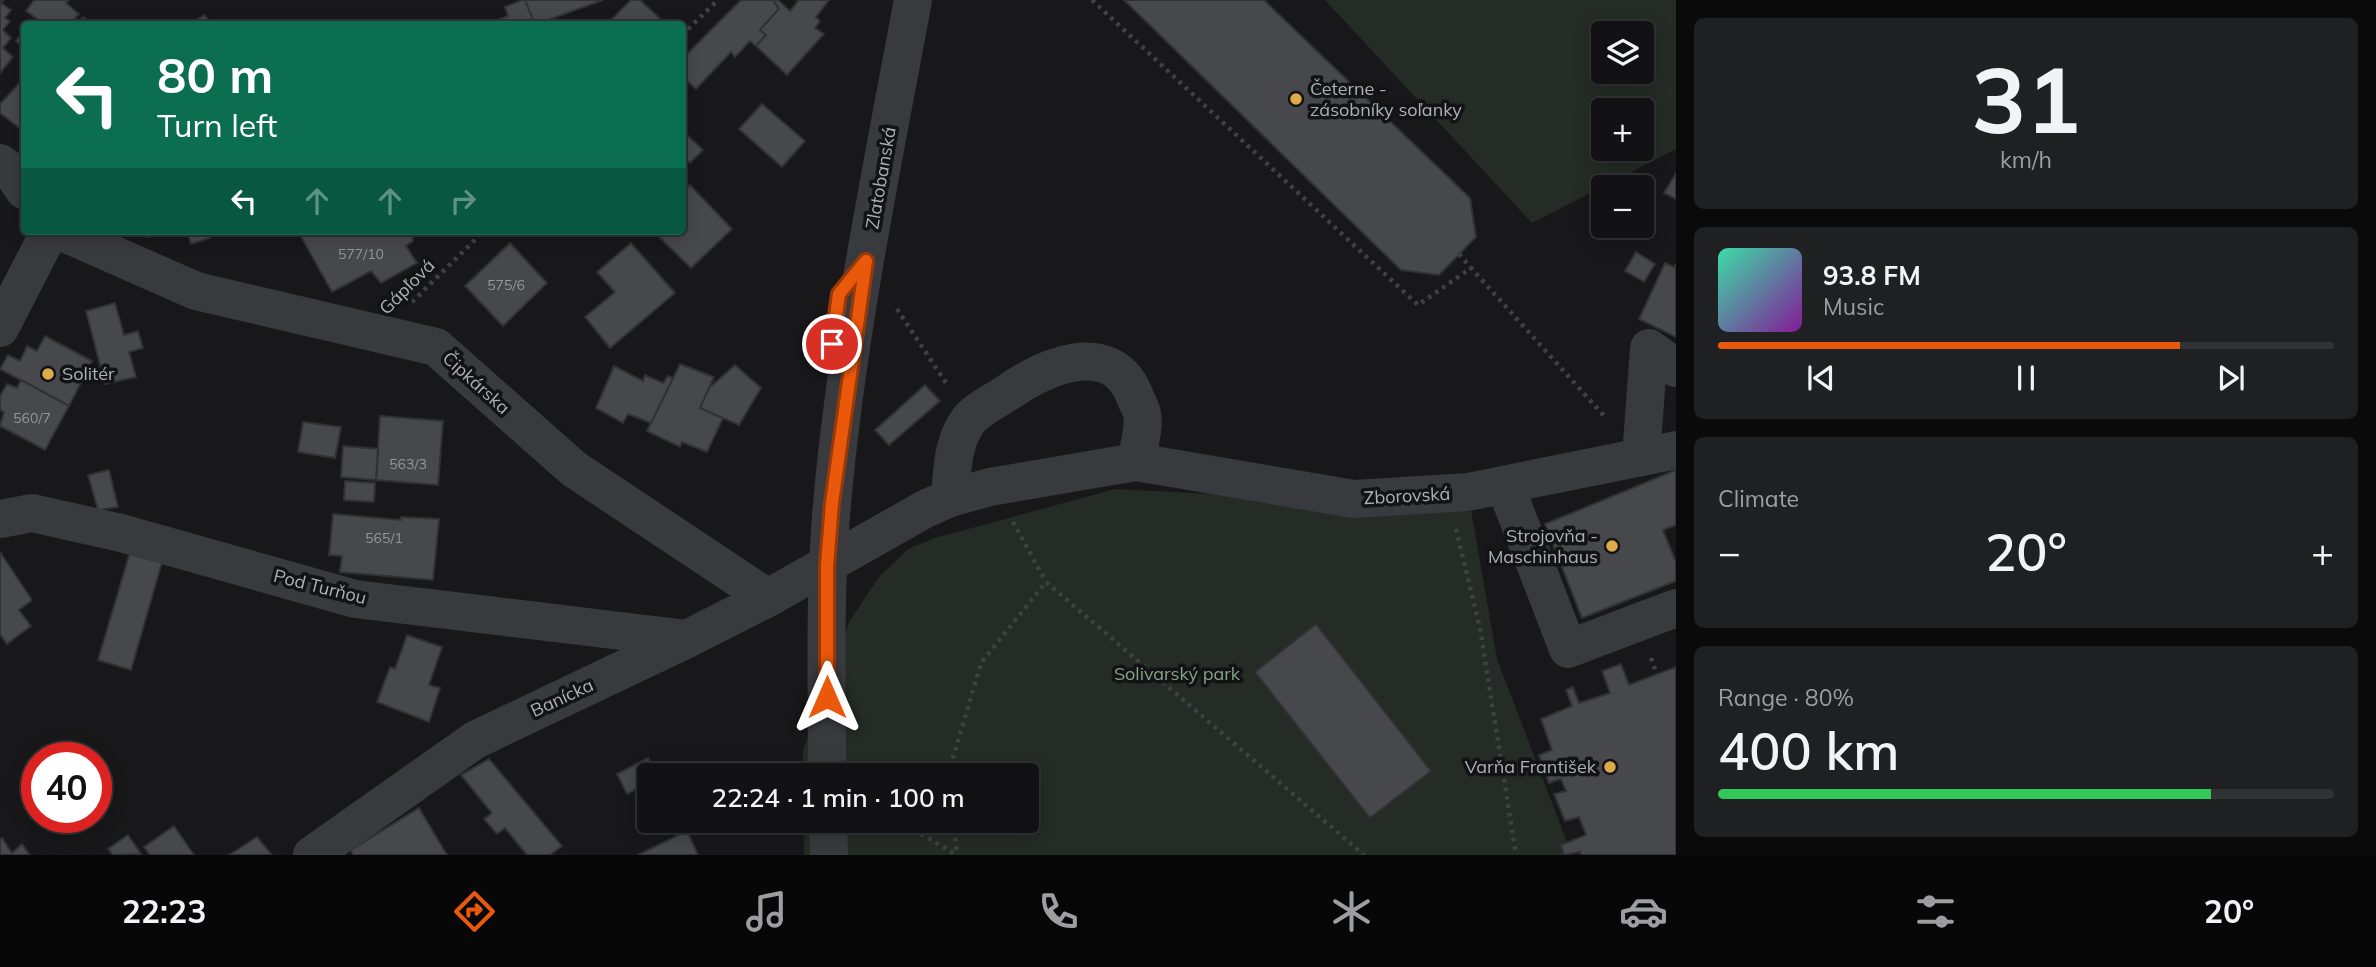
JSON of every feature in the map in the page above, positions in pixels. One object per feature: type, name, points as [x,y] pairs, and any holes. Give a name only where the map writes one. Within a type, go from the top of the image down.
[{"type":"street","name":"Zlatobanská","points":[[827,763],[827,566],[835,473],[866,261],[911,15]]},
{"type":"street","points":[[0,163],[11,171],[21,186]]},
{"type":"street","points":[[0,328],[48,235]]},
{"type":"street","name":"Čipkárska","points":[[69,235],[196,291],[436,347],[574,470],[768,598]]},
{"type":"street","points":[[1658,454],[1649,348],[1676,368]]},
{"type":"street","points":[[950,498],[960,435],[969,418],[1029,378],[1064,365],[1090,360],[1110,365],[1128,380],[1143,415],[1136,462]]},
{"type":"street","name":"Zborovská","points":[[827,566],[925,509],[950,498],[1006,484],[1136,462],[1354,499],[1468,492],[1658,454]]},
{"type":"street","points":[[1505,485],[1568,649],[1676,608]]},
{"type":"street","name":"Pod Turňou","points":[[0,519],[32,513],[121,533],[355,599],[687,639]]},
{"type":"street","name":"Banícka","points":[[312,855],[475,740],[687,639],[827,566]]},
{"type":"street","points":[[828,833],[829,855]]},
{"type":"path","points":[[686,31],[718,0]]},
{"type":"path","points":[[1093,0],[1418,305],[1471,268]]},
{"type":"path","name":"Gápľová","points":[[380,333],[480,235]]},
{"type":"path","points":[[1459,254],[1658,454]]},
{"type":"path","points":[[894,305],[969,418]]},
{"type":"path","points":[[1006,484],[1013,523],[1046,582],[1364,855]]},
{"type":"path","points":[[1447,494],[1480,628],[1516,855]]},
{"type":"path","points":[[952,763],[981,663],[1046,582]]},
{"type":"path","points":[[919,833],[957,855]]},
{"type":"path","points":[[954,833],[957,855]]},
{"type":"green space","points":[[1325,0],[1676,0],[1676,149],[1654,160],[1654,98],[1591,98],[1591,161],[1653,161],[1625,175],[1591,175],[1591,193],[1532,223]]},
{"type":"green space","name":"Solivarský park","points":[[1115,489],[1419,505],[1468,492],[1497,659],[1572,855],[804,855],[803,833],[1039,833],[1039,763],[803,763],[803,751],[849,622],[879,577],[908,549],[935,538]]},
{"type":"building","points":[[0,0],[4,0],[1,3],[11,10],[5,18],[10,21],[3,30],[11,38],[3,48],[13,57],[0,73]]},
{"type":"building","points":[[34,0],[69,0],[66,3],[79,14],[73,21],[40,21],[26,11]]},
{"type":"building","points":[[525,0],[534,21],[496,21],[508,16],[505,7]]},
{"type":"building","points":[[525,0],[603,0],[545,21],[534,21]]},
{"type":"building","points":[[631,0],[640,0],[663,21],[610,21]]},
{"type":"building","points":[[741,0],[773,0],[779,9],[760,30],[766,35],[756,46],[750,41],[735,57],[731,52],[696,89],[686,80],[686,55]]},
{"type":"building","points":[[773,0],[778,0],[790,11],[797,0],[829,0],[816,17],[820,21],[815,28],[824,34],[787,75],[756,46],[766,35],[760,30],[779,9]]},
{"type":"building","name":"Četerne - zásobníky soľanky","points":[[1124,0],[1264,0],[1470,198],[1476,237],[1439,275],[1401,270]]},
{"type":"building","points":[[205,15],[208,21],[194,21]]},
{"type":"building","points":[[21,81],[21,129],[0,113],[0,104]]},
{"type":"building","points":[[762,104],[805,141],[782,167],[739,129]]},
{"type":"building","points":[[686,134],[703,150],[690,163],[686,160]]},
{"type":"building","points":[[1676,173],[1676,199],[1664,193]]},
{"type":"building","points":[[690,185],[732,229],[691,268],[657,235],[686,235],[686,189]]},
{"type":"building","points":[[188,235],[209,235],[210,238],[191,244]]},
{"type":"building","points":[[300,235],[412,235],[413,241],[406,246],[417,263],[381,283],[371,271],[332,292]]},
{"type":"building","points":[[510,243],[547,283],[503,326],[465,286]]},
{"type":"building","points":[[631,243],[675,293],[610,348],[585,317],[615,292],[597,272]]},
{"type":"building","points":[[1636,252],[1655,264],[1644,282],[1625,271]]},
{"type":"building","points":[[1665,263],[1674,267],[1676,264],[1676,337],[1639,319]]},
{"type":"building","points":[[115,303],[124,335],[138,331],[143,348],[129,352],[136,377],[105,384],[86,311]]},
{"type":"building","name":"Solitér","points":[[45,336],[92,361],[69,406],[0,369],[8,355],[20,361],[27,346],[37,351]]},
{"type":"building","points":[[680,364],[714,377],[700,408],[723,418],[707,452],[682,442],[680,447],[647,431]]},
{"type":"building","points":[[735,365],[761,388],[739,425],[700,408],[709,388]]},
{"type":"building","points":[[614,366],[643,381],[645,375],[663,383],[668,376],[673,378],[651,423],[628,414],[623,423],[596,408]]},
{"type":"building","points":[[21,380],[69,406],[45,450],[0,426],[4,412],[0,410],[0,396],[7,384],[17,388]]},
{"type":"building","points":[[925,385],[940,401],[889,445],[875,430]]},
{"type":"building","points":[[380,416],[443,421],[438,485],[376,480]]},
{"type":"building","points":[[303,422],[341,427],[335,458],[298,452]]},
{"type":"building","points":[[343,446],[378,449],[376,480],[341,477]]},
{"type":"building","points":[[109,470],[118,507],[98,510],[88,475]]},
{"type":"building","name":"Strojovňa - Maschinhaus","points":[[1676,470],[1676,525],[1663,530],[1676,562],[1676,581],[1582,618],[1545,524]]},
{"type":"building","points":[[345,481],[375,483],[374,502],[344,500]]},
{"type":"building","points":[[333,514],[401,520],[401,517],[439,519],[433,580],[340,572],[342,556],[329,555]]},
{"type":"building","points":[[0,552],[32,600],[19,610],[31,626],[7,644],[0,634]]},
{"type":"building","points":[[130,552],[162,562],[131,670],[98,660]]},
{"type":"building","points":[[1316,624],[1431,771],[1370,818],[1255,672]]},
{"type":"building","points":[[407,635],[442,647],[429,685],[440,688],[429,722],[377,702],[390,667],[395,669]]},
{"type":"building","name":"Varňa František","points":[[1621,664],[1629,685],[1676,667],[1676,855],[1581,855],[1580,852],[1564,855],[1561,845],[1586,835],[1579,817],[1565,821],[1554,794],[1566,791],[1561,779],[1549,783],[1539,755],[1552,750],[1541,719],[1572,706],[1566,690],[1573,687],[1579,703],[1610,693],[1602,671]]},
{"type":"building","points":[[648,758],[651,763],[638,763]]},
{"type":"building","points":[[489,759],[562,846],[550,855],[527,855],[505,828],[497,834],[484,819],[492,813],[461,775]]},
{"type":"building","points":[[637,764],[637,789],[627,794],[617,774]]},
{"type":"building","points":[[419,808],[447,855],[353,855],[351,850]]},
{"type":"building","points":[[174,826],[194,855],[150,855],[144,847]]},
{"type":"building","points":[[688,833],[698,855],[638,855]]},
{"type":"building","points":[[128,835],[141,854],[113,855],[108,849]]},
{"type":"building","points":[[257,837],[272,855],[229,855]]},
{"type":"building","points":[[2,838],[12,853],[22,844],[30,855],[0,855]]},
{"type":"place","name":"Četerne - zásobníky soľanky","points":[[1296,99]]},
{"type":"place","name":"Solitér","points":[[48,374]]},
{"type":"place","name":"Strojovňa - Maschinhaus","points":[[1612,546]]},
{"type":"place","name":"Varňa František","points":[[1610,767]]},
{"type":"route","points":[[827,697],[827,566],[832,503],[844,402],[866,261],[839,294],[832,344]]}]
